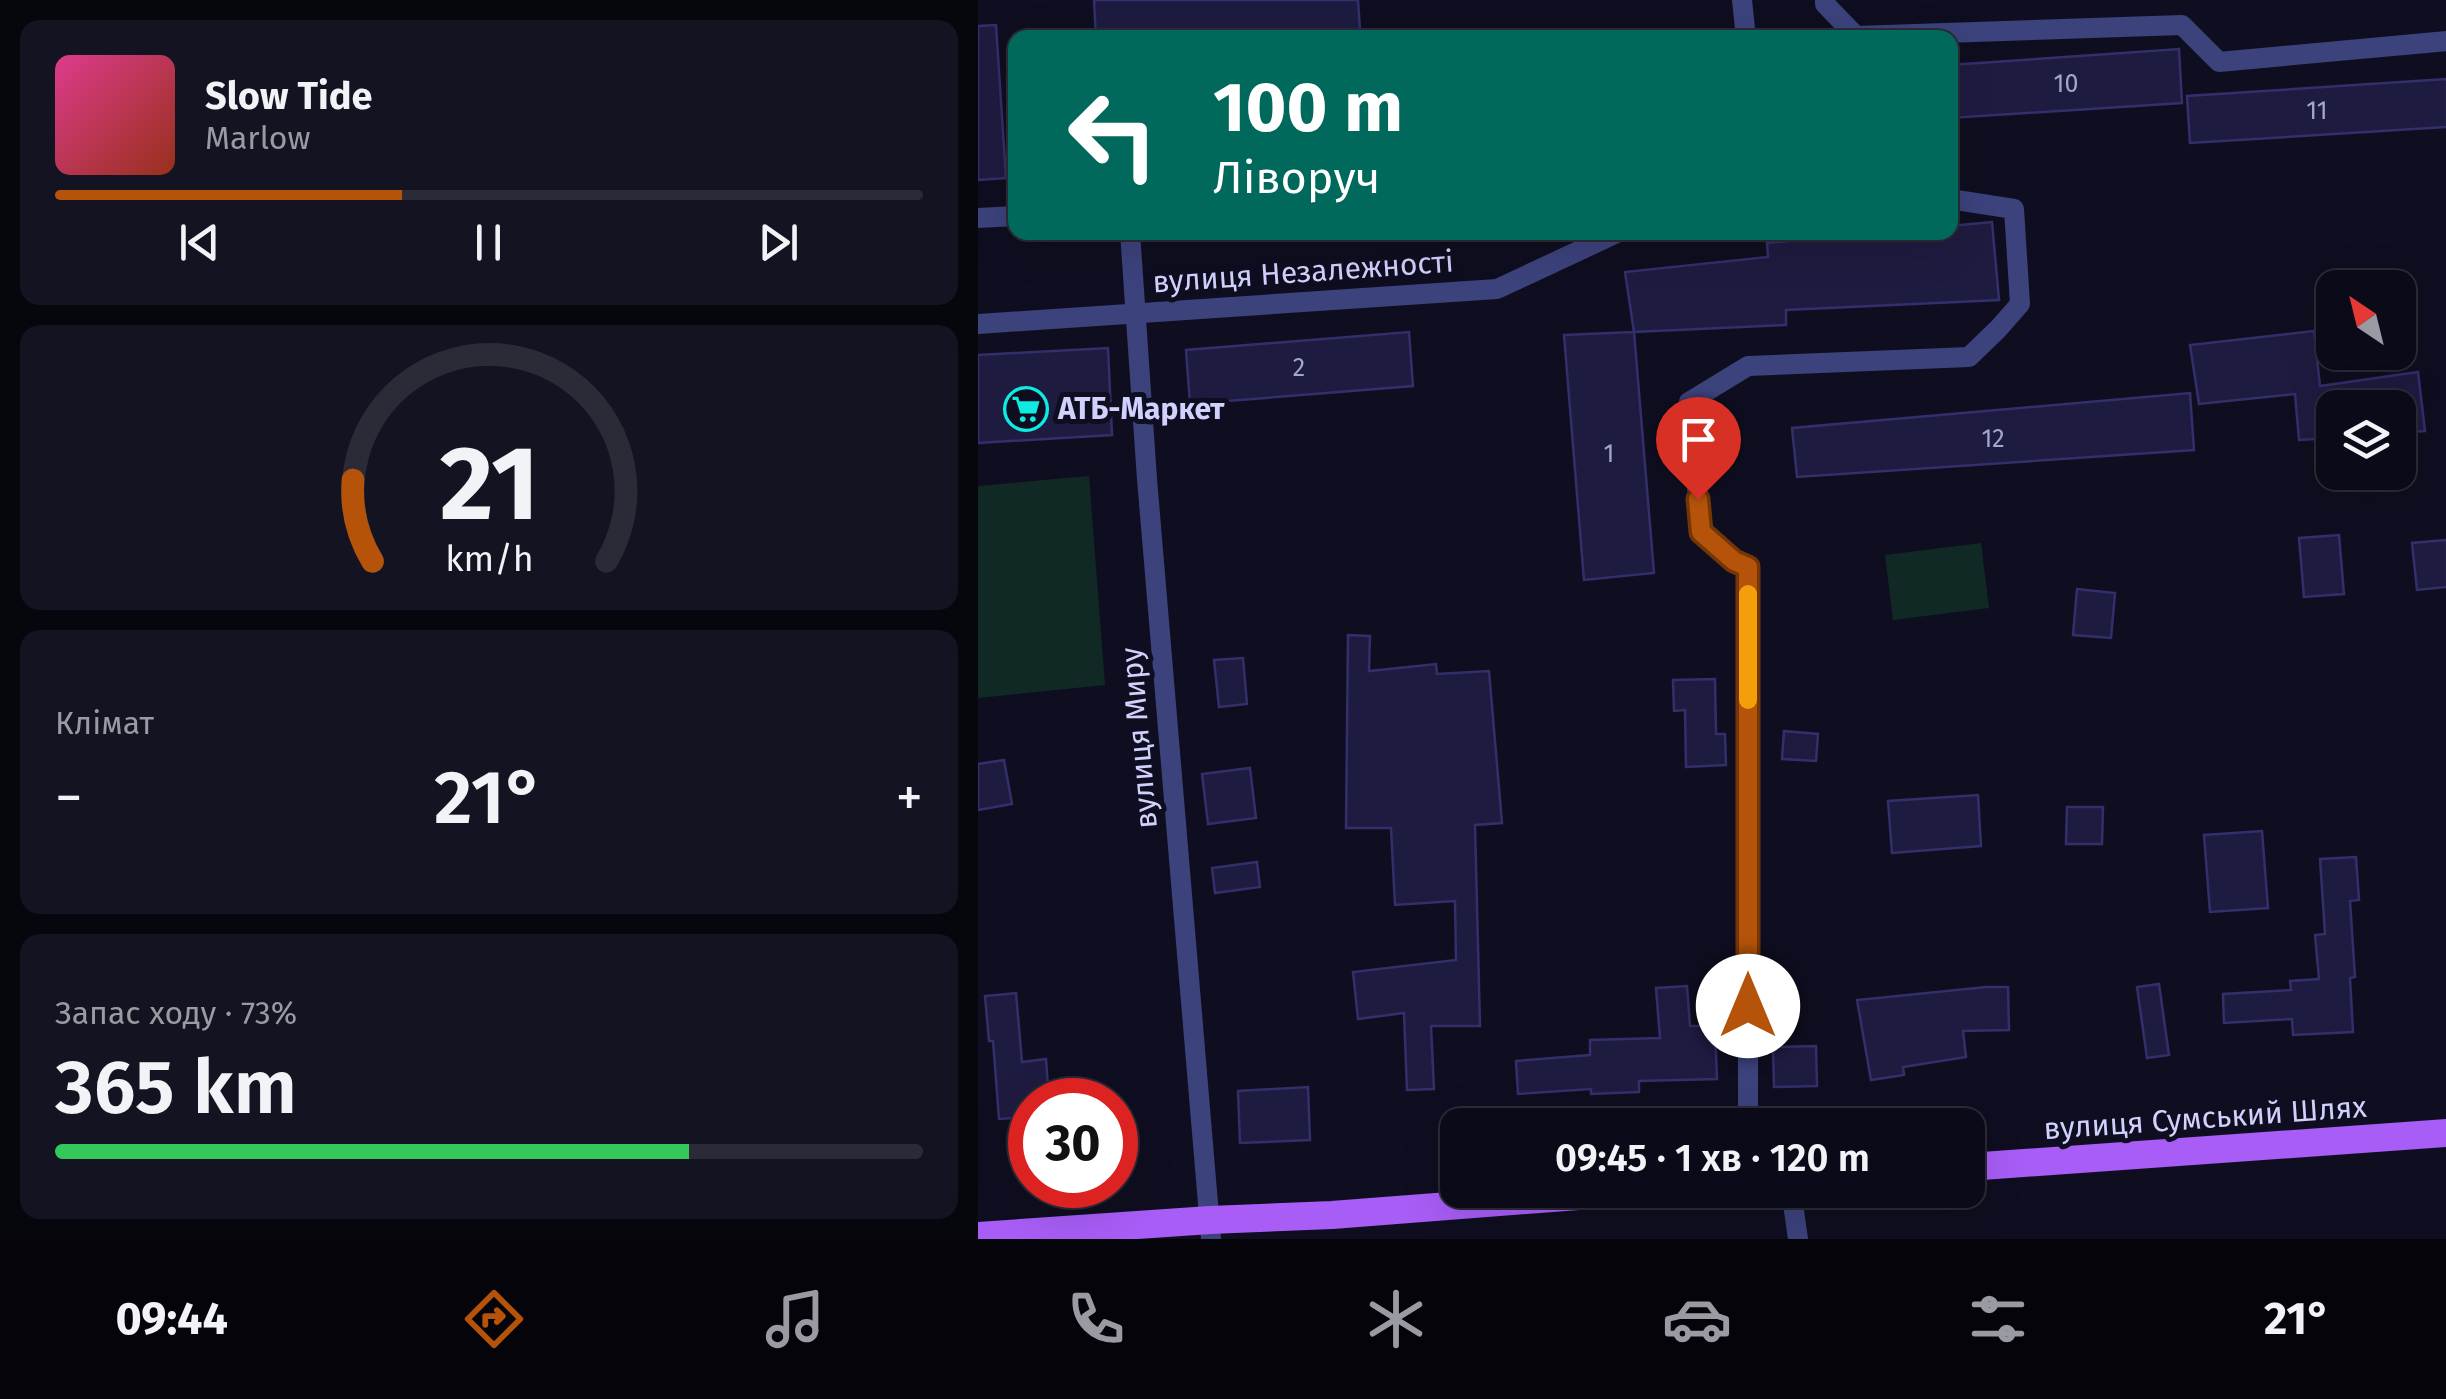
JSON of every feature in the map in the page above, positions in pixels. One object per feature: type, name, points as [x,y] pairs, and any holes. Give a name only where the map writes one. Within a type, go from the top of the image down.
[{"type":"main road","name":"вулиця Сумський Шлях","points":[[1985,1167],[2446,1134]]},
{"type":"main road","points":[[978,1236],[1210,1230],[1440,1207]]},
{"type":"street","points":[[1742,0],[1745,30]]},
{"type":"street","points":[[1824,0],[1850,30]]},
{"type":"street","points":[[1958,33],[2182,25],[2219,62],[2446,41]]},
{"type":"street","points":[[1748,1108],[1748,567],[1734,561],[1701,532],[1689,402],[1748,366],[1969,357],[2020,304],[2014,209],[1958,200]]},
{"type":"street","points":[[978,218],[1008,216]]},
{"type":"street","name":"вулиця Миру","points":[[1131,240],[1210,1230]]},
{"type":"street","name":"вулиця Незалежності","points":[[978,324],[1497,289],[1602,240]]},
{"type":"street","points":[[1794,1208],[1798,1239]]},
{"type":"green space","points":[[1089,476],[1105,685],[978,698],[978,486]]},
{"type":"green space","points":[[1981,543],[1989,608],[1893,620],[1885,555]]},
{"type":"building","points":[[1094,0],[1358,0],[1360,30],[1096,30]]},
{"type":"building","points":[[996,25],[1006,178],[978,180],[978,26]]},
{"type":"building","points":[[2179,49],[2182,103],[1958,117],[1958,64]]},
{"type":"building","points":[[2447,79],[2447,127],[2190,143],[2187,96]]},
{"type":"building","points":[[1992,222],[1999,300],[1786,310],[1786,325],[1634,332],[1625,272],[1768,257],[1767,243],[1797,240],[1958,240],[1958,225]]},
{"type":"building","points":[[2314,331],[2320,386],[2418,372],[2425,431],[2416,432],[2416,390],[2316,390],[2316,439],[2299,440],[2295,394],[2199,404],[2190,345]]},
{"type":"building","points":[[1409,332],[1413,386],[1190,404],[1186,350]]},
{"type":"building","points":[[1634,332],[1654,573],[1584,580],[1564,335]]},
{"type":"building","points":[[1108,348],[1112,435],[978,443],[978,355]]},
{"type":"building","points":[[2190,393],[2194,450],[1797,477],[1792,428]]},
{"type":"building","points":[[2339,535],[2344,594],[2304,597],[2299,538]]},
{"type":"building","points":[[2447,540],[2447,587],[2417,590],[2412,543]]},
{"type":"building","points":[[2077,589],[2115,593],[2111,638],[2073,635]]},
{"type":"building","points":[[1348,635],[1370,636],[1369,671],[1436,664],[1437,674],[1489,671],[1502,823],[1475,825],[1480,1026],[1431,1026],[1434,1089],[1407,1090],[1404,1013],[1358,1019],[1353,972],[1456,960],[1455,901],[1395,905],[1391,828],[1346,828]]},
{"type":"building","points":[[1243,658],[1247,704],[1219,707],[1214,660]]},
{"type":"building","points":[[1715,679],[1716,734],[1725,734],[1726,765],[1686,767],[1685,710],[1674,711],[1673,680]]},
{"type":"building","points":[[1784,731],[1818,734],[1816,761],[1782,759]]},
{"type":"building","points":[[1004,760],[1012,804],[978,810],[978,764]]},
{"type":"building","points":[[1250,768],[1256,818],[1208,824],[1202,774]]},
{"type":"building","points":[[1978,795],[1981,846],[1892,853],[1888,801]]},
{"type":"building","points":[[2067,807],[2103,807],[2102,844],[2066,844]]},
{"type":"building","points":[[2262,831],[2268,908],[2210,912],[2204,835]]},
{"type":"building","points":[[2356,857],[2359,900],[2350,901],[2355,977],[2350,978],[2353,1032],[2293,1035],[2292,1019],[2224,1023],[2223,994],[2291,990],[2290,981],[2319,979],[2315,935],[2325,934],[2320,859]]},
{"type":"building","points":[[1257,862],[1260,887],[1215,893],[1212,868]]},
{"type":"building","points":[[2159,984],[2169,1055],[2147,1058],[2137,987]]},
{"type":"building","points":[[1687,986],[1690,1026],[1715,1026],[1717,1079],[1639,1081],[1639,1092],[1591,1094],[1591,1089],[1518,1094],[1516,1061],[1590,1055],[1590,1040],[1660,1038],[1656,988]]},
{"type":"building","points":[[2008,987],[2009,1030],[1963,1031],[1966,1057],[1903,1067],[1904,1075],[1871,1080],[1857,1000]]},
{"type":"building","points":[[1016,993],[1022,1062],[1046,1059],[1047,1078],[1008,1078],[1008,1118],[999,1119],[985,996]]},
{"type":"building","points":[[1816,1046],[1817,1086],[1774,1087],[1773,1047]]},
{"type":"building","points":[[1308,1087],[1310,1140],[1240,1143],[1238,1091]]},
{"type":"slow traffic","points":[[1748,594],[1748,700]]},
{"type":"place","name":"АТБ-Маркет","points":[[1026,409]]},
{"type":"route","points":[[1698,499],[1701,532],[1734,561],[1748,567],[1748,1006]]}]
